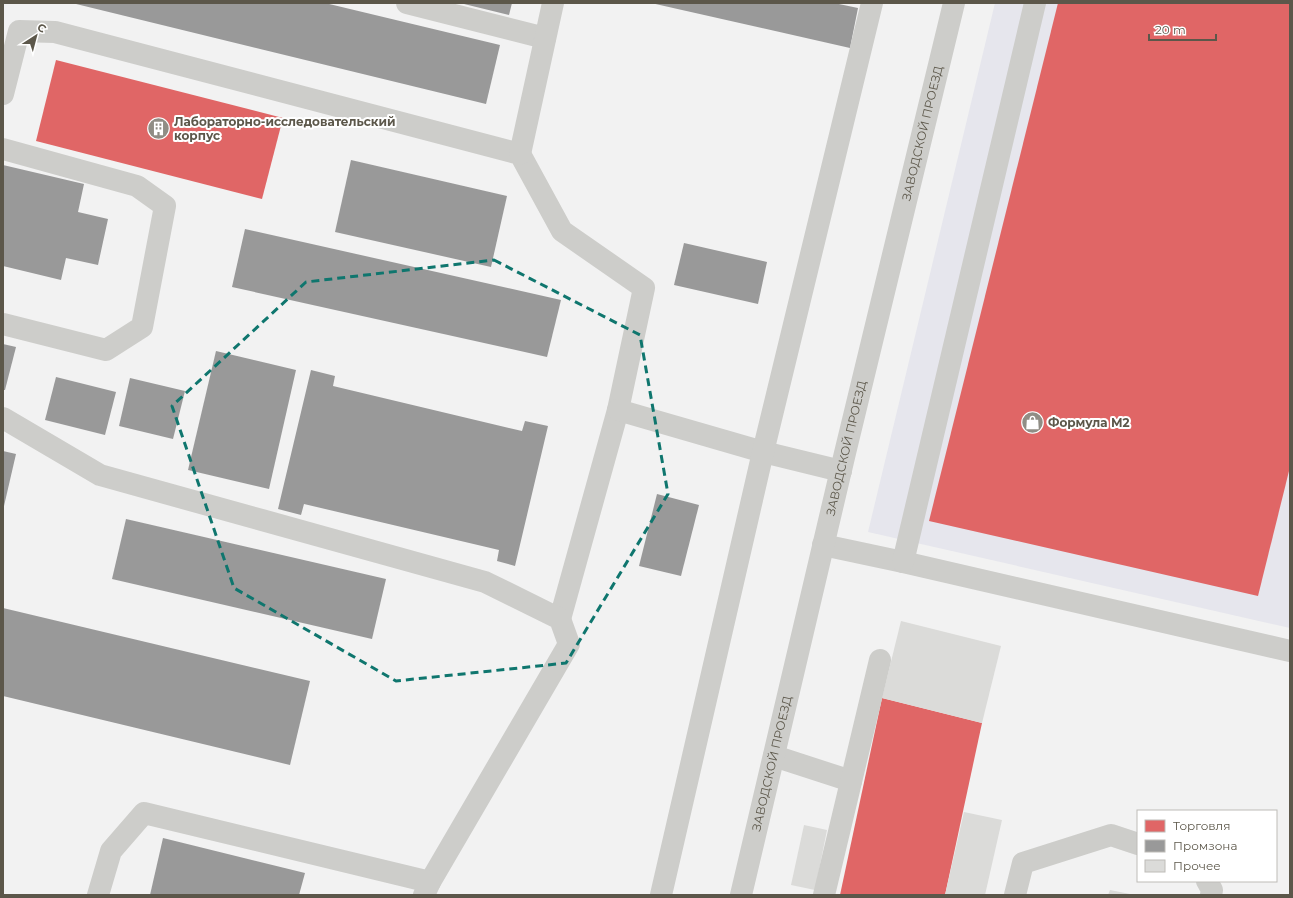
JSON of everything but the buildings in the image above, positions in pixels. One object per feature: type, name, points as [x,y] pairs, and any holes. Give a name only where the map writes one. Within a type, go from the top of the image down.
[{"type":"street","points":[[406,3],[545,38]]},
{"type":"street","points":[[98,895],[110,851],[144,813],[427,889],[569,644],[560,619],[618,410],[644,288],[562,231],[520,154],[553,3]]},
{"type":"street","points":[[661,895],[763,452],[872,3]]},
{"type":"street","name":"ЗАВОДСКОЙ ПРОЕЗД","points":[[741,895],[823,545],[954,3]]},
{"type":"street","points":[[902,562],[1035,3]]},
{"type":"street","points":[[3,94],[19,31],[55,32],[520,154]]},
{"type":"street","points":[[3,149],[137,186],[164,206],[142,327],[106,350],[3,324]]},
{"type":"street","points":[[618,410],[763,452],[841,471]]},
{"type":"street","points":[[3,418],[100,475],[485,582],[560,619]]},
{"type":"street","points":[[823,545],[1290,651]]},
{"type":"street","points":[[824,895],[880,660]]},
{"type":"street","points":[[774,756],[852,780]]},
{"type":"street","points":[[1015,895],[1023,863],[1111,835],[1137,844]]},
{"type":"street","points":[[1208,882],[1212,890],[1211,895]]},
{"type":"highlighted area","points":[[494,260],[640,335],[668,494],[566,663],[396,681],[234,588],[172,406],[306,282]]},
{"type":"shaded area","points":[[995,3],[1290,3],[1290,628],[868,532]]},
{"type":"place","name":"Лабораторно-исследовательский корпус","points":[[159,129]]},
{"type":"place","name":"Формула М2","points":[[1032,423]]}]
